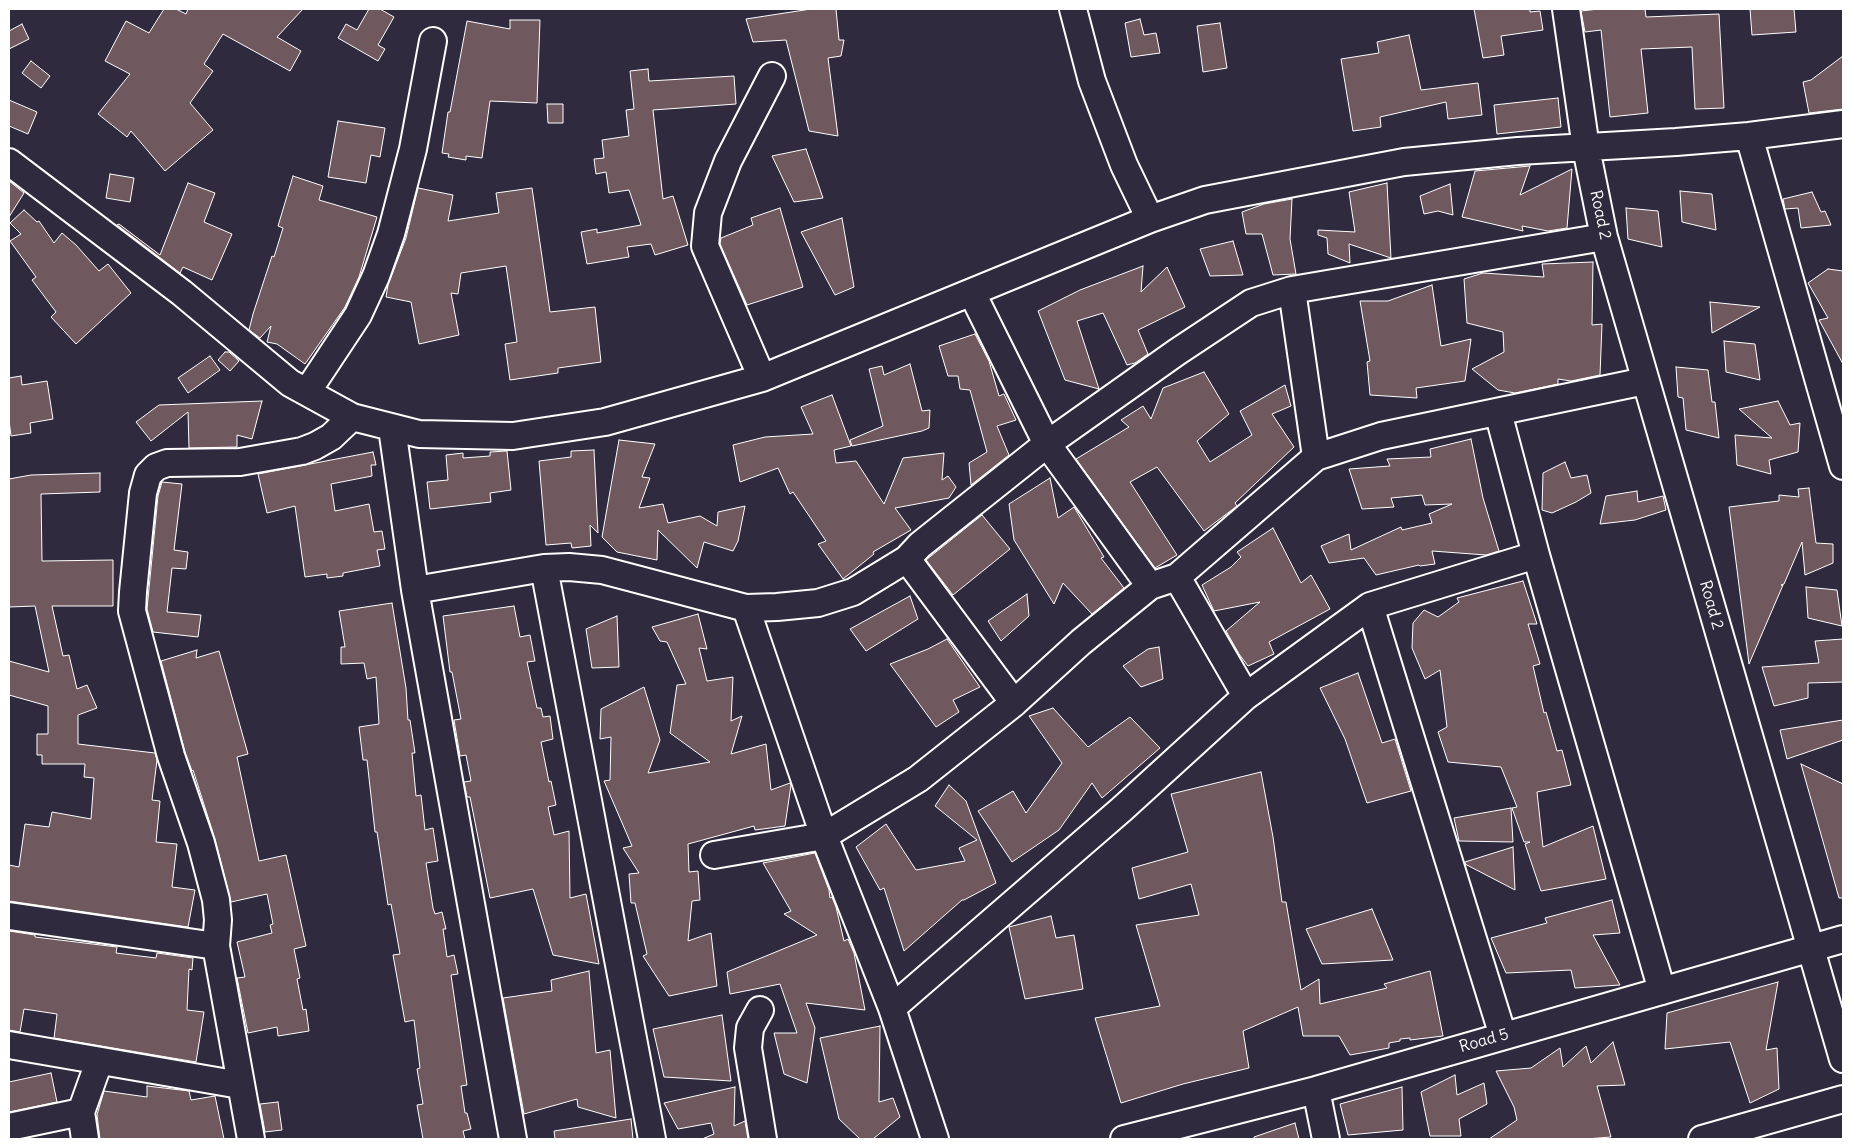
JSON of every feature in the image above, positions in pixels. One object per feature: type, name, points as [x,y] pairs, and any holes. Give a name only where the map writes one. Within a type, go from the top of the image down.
[{"type":"street","points":[[1073,9],[1092,81],[1124,164],[1150,219]]},
{"type":"street","name":"Road 2","points":[[1566,9],[1586,148],[1604,237],[1843,1059]]},
{"type":"street","points":[[307,392],[358,314],[376,276],[391,234],[413,148],[433,41]]},
{"type":"street","points":[[762,378],[705,246],[708,213],[728,161],[772,76]]},
{"type":"street","points":[[9,162],[182,293],[290,383],[352,417],[419,434],[513,436],[605,422],[762,378],[1150,219],[1206,200],[1404,162],[1482,154],[1749,136],[1843,124]]},
{"type":"street","points":[[1749,136],[1843,466]]},
{"type":"street","points":[[415,590],[544,568],[602,570],[746,608],[818,603],[853,592],[907,558],[920,545],[1047,444],[1177,352],[1251,303],[1292,290],[1604,237]]},
{"type":"street","points":[[1292,290],[1316,457]]},
{"type":"street","points":[[972,293],[1047,444],[1150,586]]},
{"type":"street","points":[[714,855],[824,836],[918,780],[1014,703],[1081,642],[1150,586],[1178,577],[1316,457],[1381,436],[1645,381]]},
{"type":"street","points":[[1498,412],[1536,556],[1662,991]]},
{"type":"street","points":[[250,1139],[216,946],[218,920],[214,890],[201,843],[171,756],[132,611],[143,493],[148,475],[156,467],[168,463],[240,462],[302,451],[316,446],[331,437],[352,417]]},
{"type":"street","points":[[392,428],[415,590],[513,1139]]},
{"type":"street","points":[[892,1008],[1122,810],[1246,696],[1370,606],[1536,556]]},
{"type":"street","points":[[907,558],[1014,703]]},
{"type":"street","points":[[544,568],[652,1139]]},
{"type":"street","points":[[1178,577],[1246,696]]},
{"type":"street","points":[[1370,606],[1503,1036]]},
{"type":"street","points":[[746,608],[824,836],[892,1008],[935,1139]]},
{"type":"street","points":[[9,916],[216,946]]},
{"type":"street","name":"Road 5","points":[[1124,1139],[1316,1090],[1843,939]]},
{"type":"street","points":[[760,1010],[750,1028],[748,1048],[763,1139]]},
{"type":"street","points":[[9,1045],[240,1085]]},
{"type":"street","points":[[85,1139],[81,1112],[99,1062]]},
{"type":"street","points":[[1316,1090],[1326,1139]]},
{"type":"street","points":[[1702,1139],[1843,1099]]},
{"type":"street","points":[[9,1127],[81,1112]]},
{"type":"building","points":[[164,9],[176,9],[186,14],[188,9],[303,9],[277,37],[301,51],[290,71],[223,34],[204,64],[213,71],[190,103],[213,130],[165,171],[131,131],[127,137],[98,114],[130,74],[105,61],[126,21],[149,33]]},
{"type":"building","points":[[369,9],[380,9],[394,17],[378,45],[385,49],[378,61],[338,38],[346,24],[357,30]]},
{"type":"building","points":[[811,9],[836,9],[839,40],[844,40],[841,56],[828,58],[838,136],[809,131],[786,40],[753,42],[746,19]]},
{"type":"building","points":[[1474,9],[1530,9],[1530,12],[1540,11],[1543,30],[1501,36],[1504,55],[1483,58]]},
{"type":"building","points":[[1645,9],[1646,17],[1719,14],[1724,108],[1695,109],[1692,47],[1641,49],[1648,113],[1610,117],[1601,30],[1585,32],[1581,11]]},
{"type":"building","points":[[1750,9],[1794,9],[1796,32],[1752,35]]},
{"type":"building","points":[[1140,19],[1144,35],[1156,33],[1160,53],[1131,57],[1125,23]]},
{"type":"building","points":[[510,20],[540,20],[537,103],[490,101],[482,158],[466,156],[466,160],[448,157],[449,154],[442,153],[448,112],[450,112],[467,21],[510,29]]},
{"type":"building","points":[[1220,23],[1227,68],[1203,72],[1197,26]]},
{"type":"building","points":[[22,24],[29,39],[9,49],[9,31]]},
{"type":"building","points":[[1409,35],[1421,90],[1478,83],[1482,115],[1448,119],[1446,102],[1380,117],[1381,127],[1353,131],[1341,59],[1379,53],[1377,42]]},
{"type":"building","points":[[1843,56],[1843,109],[1809,113],[1803,82],[1811,80]]},
{"type":"building","points":[[31,61],[50,76],[41,88],[22,73]]},
{"type":"building","points":[[648,69],[649,81],[734,76],[736,104],[653,110],[663,199],[673,196],[688,245],[655,255],[651,244],[627,247],[629,257],[587,264],[581,232],[597,229],[597,233],[641,225],[629,190],[609,193],[606,172],[596,174],[594,159],[604,158],[602,140],[629,136],[626,110],[634,109],[630,71]]},
{"type":"building","points":[[1558,98],[1561,127],[1497,134],[1494,105]]},
{"type":"building","points":[[9,100],[37,112],[28,134],[9,126]]},
{"type":"building","points":[[547,104],[563,104],[563,123],[548,123]]},
{"type":"building","points":[[338,121],[385,128],[380,157],[371,155],[366,183],[328,177]]},
{"type":"building","points":[[806,149],[823,198],[794,202],[772,156]]},
{"type":"building","points":[[1530,166],[1520,195],[1572,169],[1567,228],[1548,231],[1522,226],[1523,231],[1462,217],[1475,171]]},
{"type":"building","points":[[110,174],[134,178],[130,202],[106,198]]},
{"type":"building","points":[[293,176],[323,186],[319,200],[377,217],[359,277],[345,307],[305,364],[277,344],[267,342],[271,326],[260,338],[249,330],[272,256],[274,257],[283,228],[278,226]]},
{"type":"building","points":[[9,181],[24,193],[9,217]]},
{"type":"building","points":[[188,183],[215,193],[204,222],[232,234],[212,280],[183,267],[180,273],[117,225],[119,224],[160,255]]},
{"type":"building","points":[[1387,183],[1391,258],[1349,244],[1350,263],[1328,254],[1327,238],[1318,235],[1318,230],[1355,232],[1349,192]]},
{"type":"building","points":[[1450,184],[1453,215],[1438,211],[1424,214],[1420,196]]},
{"type":"building","points":[[418,188],[453,195],[448,221],[499,213],[496,193],[532,188],[550,312],[595,307],[601,362],[558,368],[558,373],[510,380],[505,344],[517,342],[506,266],[461,273],[458,294],[451,293],[459,335],[419,344],[411,302],[386,297],[388,285],[406,238]]},
{"type":"building","points":[[1680,191],[1712,194],[1716,230],[1682,222]]},
{"type":"building","points":[[1812,192],[1821,212],[1825,211],[1831,225],[1801,228],[1798,208],[1785,209],[1783,199]]},
{"type":"building","points":[[1292,199],[1290,239],[1296,274],[1273,275],[1262,234],[1246,234],[1242,212],[1264,204]]},
{"type":"building","points":[[780,208],[803,287],[747,305],[720,244],[721,238],[753,225],[751,218]]},
{"type":"building","points":[[1626,208],[1658,211],[1662,247],[1628,239]]},
{"type":"building","points":[[24,210],[37,222],[39,221],[54,243],[62,233],[76,245],[99,271],[108,264],[131,293],[76,344],[51,317],[56,312],[32,280],[36,277],[10,241],[21,234],[10,223]]},
{"type":"building","points":[[842,218],[854,287],[835,295],[801,232]]},
{"type":"building","points":[[1233,241],[1243,275],[1210,276],[1200,249]]},
{"type":"building","points":[[1593,262],[1592,325],[1602,324],[1600,375],[1571,381],[1558,379],[1558,384],[1515,393],[1498,390],[1472,369],[1504,352],[1503,332],[1467,323],[1464,279],[1483,273],[1544,277],[1542,264]]},
{"type":"building","points":[[1143,266],[1141,292],[1167,267],[1185,307],[1138,330],[1148,354],[1135,363],[1127,365],[1103,313],[1077,321],[1099,389],[1065,380],[1038,311],[1080,290]]},
{"type":"building","points":[[1828,269],[1843,271],[1843,364],[1819,320],[1828,318],[1808,283]]},
{"type":"building","points":[[1432,285],[1441,346],[1471,339],[1465,381],[1416,388],[1417,398],[1370,395],[1367,362],[1370,361],[1360,301],[1388,301]]},
{"type":"building","points":[[1710,302],[1760,307],[1712,333]]},
{"type":"building","points":[[975,334],[989,361],[999,396],[1004,394],[1016,420],[997,426],[1009,455],[971,485],[969,463],[987,452],[970,390],[960,389],[958,376],[948,376],[939,346]]},
{"type":"building","points":[[1724,341],[1755,344],[1760,380],[1726,372]]},
{"type":"building","points":[[225,352],[229,352],[239,361],[230,371],[218,360]]},
{"type":"building","points":[[210,356],[220,370],[188,393],[178,378]]},
{"type":"building","points":[[910,364],[922,411],[930,410],[929,428],[852,446],[850,440],[883,426],[869,369],[882,366],[884,375]]},
{"type":"building","points":[[1676,367],[1708,370],[1712,402],[1715,402],[1719,438],[1686,430],[1683,398],[1678,397]]},
{"type":"building","points":[[1204,372],[1229,414],[1197,441],[1210,462],[1252,435],[1240,411],[1285,385],[1291,406],[1272,414],[1294,447],[1235,503],[1237,506],[1204,531],[1157,467],[1130,482],[1177,555],[1155,568],[1076,459],[1129,427],[1121,420],[1143,406],[1151,419],[1163,388]]},
{"type":"building","points":[[21,376],[22,385],[47,381],[53,419],[30,423],[31,433],[11,436],[9,378]]},
{"type":"building","points":[[832,395],[851,446],[834,450],[836,463],[856,461],[884,504],[903,458],[944,453],[942,480],[948,476],[956,487],[949,498],[895,508],[911,530],[873,552],[874,554],[843,579],[818,544],[826,541],[793,492],[790,494],[778,468],[740,482],[733,445],[765,437],[813,434],[801,407]]},
{"type":"building","points":[[262,401],[252,439],[237,435],[237,447],[189,448],[188,412],[151,441],[136,422],[159,405]]},
{"type":"building","points":[[1778,401],[1790,425],[1800,423],[1798,452],[1769,460],[1771,474],[1737,465],[1735,435],[1772,438],[1739,409]]},
{"type":"building","points":[[1471,439],[1483,498],[1499,551],[1486,555],[1432,551],[1435,564],[1419,565],[1376,575],[1364,558],[1329,563],[1321,546],[1349,534],[1351,550],[1401,527],[1402,530],[1432,523],[1429,514],[1452,504],[1425,505],[1422,495],[1391,498],[1394,507],[1362,509],[1349,469],[1390,466],[1387,459],[1431,457],[1430,449]]},
{"type":"building","points":[[619,440],[655,444],[642,477],[650,478],[639,508],[663,504],[668,523],[700,516],[717,526],[718,512],[745,506],[738,541],[733,551],[704,542],[697,568],[658,530],[657,560],[617,552],[602,537]]},
{"type":"building","points":[[594,450],[598,533],[590,525],[591,546],[572,548],[571,543],[546,545],[539,461],[571,457],[571,451]]},
{"type":"building","points":[[507,451],[511,490],[490,493],[491,502],[430,509],[427,482],[448,480],[446,455],[463,453],[463,458],[490,456],[490,452]]},
{"type":"building","points":[[373,452],[376,465],[371,465],[372,476],[331,484],[335,511],[369,504],[374,532],[382,531],[385,549],[377,550],[380,566],[343,573],[343,576],[327,578],[327,574],[305,577],[295,506],[267,513],[258,474]]},
{"type":"building","points":[[1565,462],[1571,478],[1587,475],[1591,493],[1552,513],[1542,510],[1543,473]]},
{"type":"building","points":[[100,473],[100,492],[41,494],[42,561],[113,560],[113,606],[52,606],[63,656],[69,655],[77,689],[87,685],[97,708],[78,715],[78,744],[155,753],[157,760],[152,800],[160,801],[156,842],[177,844],[172,887],[195,890],[188,927],[9,901],[9,865],[19,867],[25,824],[49,827],[52,812],[91,819],[94,778],[84,777],[85,764],[42,764],[42,755],[37,755],[37,734],[48,734],[48,706],[9,695],[9,661],[49,672],[35,606],[9,607],[9,479],[31,475]]},
{"type":"building","points":[[1050,478],[1058,518],[1074,507],[1104,557],[1101,558],[1124,588],[1092,614],[1063,583],[1054,604],[1014,540],[1009,504]]},
{"type":"building","points":[[162,482],[182,484],[174,550],[188,552],[186,569],[172,568],[167,612],[201,615],[198,637],[153,632],[147,609],[158,496]]},
{"type":"building","points":[[1809,488],[1816,543],[1833,544],[1833,563],[1805,575],[1802,542],[1784,584],[1781,585],[1783,585],[1749,664],[1729,507],[1779,501],[1779,495],[1799,497],[1798,489]]},
{"type":"building","points":[[1637,491],[1638,502],[1663,496],[1666,510],[1635,520],[1600,524],[1606,496]]},
{"type":"building","points":[[982,515],[1010,549],[953,595],[926,560]]},
{"type":"building","points":[[1273,528],[1301,583],[1311,575],[1330,609],[1269,642],[1274,654],[1248,666],[1226,631],[1260,602],[1214,611],[1202,585],[1231,567],[1241,557],[1237,552]]},
{"type":"building","points":[[1523,581],[1537,624],[1528,624],[1540,664],[1533,666],[1544,713],[1546,712],[1557,751],[1562,750],[1571,785],[1537,792],[1543,847],[1593,826],[1606,879],[1541,891],[1525,844],[1530,842],[1524,842],[1512,808],[1517,807],[1501,767],[1448,762],[1438,732],[1447,727],[1440,670],[1425,679],[1412,648],[1413,623],[1424,610],[1438,617],[1459,602],[1457,598]]},
{"type":"building","points":[[1806,587],[1837,590],[1842,626],[1808,618]]},
{"type":"building","points":[[1027,594],[1029,616],[1001,641],[988,621]]},
{"type":"building","points":[[910,596],[918,619],[866,651],[850,629]]},
{"type":"building","points":[[392,603],[406,688],[408,720],[410,720],[415,753],[412,753],[416,796],[421,795],[425,830],[433,828],[438,861],[426,863],[433,908],[435,914],[442,912],[446,929],[443,929],[447,957],[454,955],[458,974],[451,975],[467,1085],[461,1086],[465,1113],[467,1113],[471,1129],[463,1131],[465,1139],[423,1139],[417,1105],[423,1104],[417,1069],[420,1068],[414,1020],[405,1022],[393,955],[400,954],[391,904],[388,905],[377,832],[375,832],[367,760],[363,760],[359,727],[379,724],[376,677],[367,679],[364,663],[341,664],[341,647],[345,647],[339,611]]},
{"type":"building","points":[[514,606],[520,637],[530,635],[535,661],[527,662],[537,708],[541,708],[543,717],[550,716],[553,739],[541,742],[556,805],[548,807],[554,835],[569,831],[570,898],[586,894],[599,964],[553,955],[533,889],[490,898],[470,797],[467,797],[464,782],[471,781],[466,755],[460,756],[454,720],[461,719],[452,672],[450,672],[443,616]]},
{"type":"building","points":[[698,614],[707,649],[699,648],[707,681],[733,677],[731,721],[742,716],[731,754],[766,744],[771,790],[790,783],[791,785],[785,826],[755,830],[754,826],[688,844],[689,872],[698,871],[700,900],[692,901],[688,941],[711,933],[717,986],[669,996],[643,956],[647,954],[635,903],[631,903],[629,874],[639,873],[623,848],[632,846],[604,781],[610,780],[611,737],[600,739],[601,709],[644,687],[660,740],[648,773],[710,762],[670,733],[677,685],[686,684],[667,642],[660,641],[652,627]]},
{"type":"building","points":[[617,616],[619,667],[592,668],[586,629]]},
{"type":"building","points":[[947,639],[980,687],[953,700],[959,712],[936,727],[890,664],[928,649]]},
{"type":"building","points":[[1843,639],[1843,682],[1808,683],[1808,698],[1774,706],[1762,667],[1819,663],[1815,641]]},
{"type":"building","points":[[1159,647],[1163,679],[1141,687],[1123,666],[1148,649]]},
{"type":"building","points":[[197,650],[196,658],[219,651],[248,754],[237,757],[259,861],[286,855],[306,946],[294,949],[300,978],[297,979],[303,1010],[306,1009],[309,1031],[278,1036],[277,1027],[248,1033],[237,978],[245,977],[237,942],[272,933],[270,925],[273,924],[267,894],[231,902],[215,839],[193,770],[185,752],[161,661]]},
{"type":"building","points":[[1358,673],[1382,743],[1395,739],[1411,791],[1367,803],[1345,739],[1320,688]]},
{"type":"building","points":[[1053,708],[1088,747],[1130,717],[1160,748],[1102,798],[1092,783],[1059,830],[1012,862],[978,811],[1013,791],[1026,813],[1062,763],[1029,716]]},
{"type":"building","points":[[1843,720],[1843,740],[1787,759],[1780,730]]},
{"type":"building","points":[[1801,764],[1843,784],[1843,898],[1839,898]]},
{"type":"building","points":[[1261,772],[1282,902],[1286,902],[1301,990],[1319,979],[1320,1004],[1387,988],[1384,984],[1430,971],[1443,1036],[1410,1040],[1410,1038],[1400,1039],[1400,1041],[1389,1043],[1389,1048],[1350,1055],[1339,1036],[1303,1036],[1298,1007],[1243,1031],[1249,1068],[1183,1084],[1121,1103],[1095,1018],[1160,1006],[1136,925],[1199,915],[1191,884],[1139,899],[1132,868],[1188,852],[1171,794]]},
{"type":"building","points":[[949,785],[966,801],[996,883],[962,900],[904,951],[884,888],[880,890],[856,847],[886,824],[916,870],[965,861],[959,848],[977,840],[935,806]]},
{"type":"building","points":[[1511,808],[1513,842],[1459,841],[1454,818]]},
{"type":"building","points":[[1513,847],[1515,890],[1465,864],[1465,862]]},
{"type":"building","points":[[815,853],[829,890],[830,898],[832,897],[836,907],[844,941],[848,939],[854,953],[865,1010],[806,1003],[815,1028],[807,1083],[784,1074],[774,1033],[797,1033],[780,984],[730,994],[727,972],[817,935],[784,914],[791,911],[763,863]]},
{"type":"building","points":[[1612,900],[1620,933],[1593,935],[1620,985],[1575,988],[1571,970],[1506,973],[1491,938],[1547,923],[1545,918]]},
{"type":"building","points":[[1372,909],[1393,960],[1322,964],[1306,929]]},
{"type":"building","points":[[1051,916],[1056,938],[1074,935],[1083,989],[1025,999],[1009,927]]},
{"type":"building","points":[[9,931],[35,935],[35,937],[117,947],[116,953],[156,958],[157,953],[193,958],[192,970],[189,969],[187,1010],[204,1012],[196,1062],[54,1038],[57,1014],[24,1009],[20,1032],[9,1030]]},
{"type":"building","points":[[589,971],[596,1053],[610,1050],[616,1118],[578,1107],[577,1099],[524,1114],[503,998],[552,991],[551,980]]},
{"type":"building","points":[[1778,982],[1766,1050],[1777,1048],[1779,1089],[1750,1103],[1730,1042],[1665,1049],[1667,1013]]},
{"type":"building","points":[[722,1015],[731,1081],[664,1077],[653,1029]]},
{"type":"building","points":[[880,1026],[879,1102],[893,1098],[900,1117],[873,1139],[860,1139],[839,1119],[820,1038]]},
{"type":"building","points":[[1613,1042],[1625,1085],[1597,1086],[1611,1137],[1586,1139],[1489,1139],[1517,1120],[1514,1107],[1496,1071],[1531,1068],[1560,1048],[1563,1067],[1586,1046],[1591,1063]]},
{"type":"building","points":[[51,1073],[57,1102],[9,1112],[9,1082]]},
{"type":"building","points":[[1455,1075],[1457,1095],[1484,1083],[1487,1104],[1459,1119],[1461,1136],[1430,1136],[1421,1092]]},
{"type":"building","points":[[147,1086],[189,1091],[191,1100],[215,1096],[224,1139],[100,1139],[97,1115],[104,1091],[147,1097]]},
{"type":"building","points":[[735,1087],[734,1126],[745,1121],[748,1139],[702,1139],[714,1134],[711,1123],[678,1129],[664,1103]]},
{"type":"building","points":[[1402,1087],[1403,1130],[1348,1135],[1340,1104]]},
{"type":"building","points":[[278,1102],[282,1130],[265,1132],[260,1104]]},
{"type":"building","points":[[631,1119],[633,1139],[555,1139],[554,1131]]},
{"type":"building","points":[[1295,1123],[1299,1139],[1254,1139],[1254,1137]]}]
